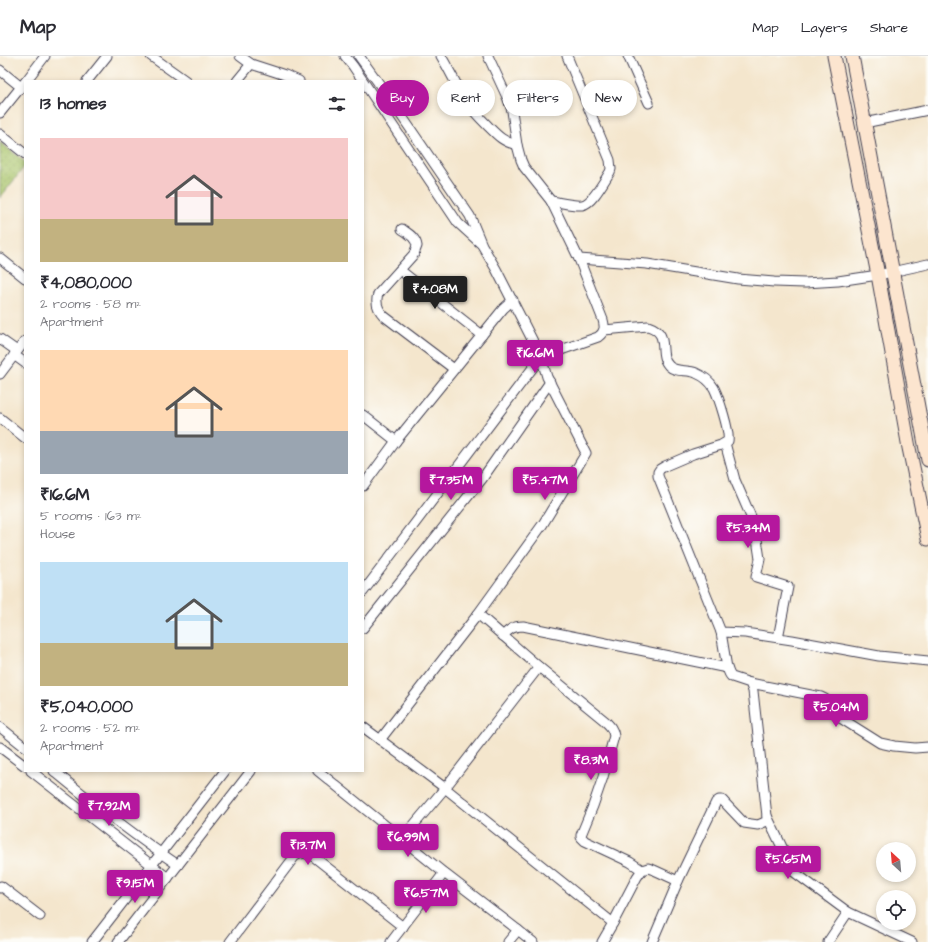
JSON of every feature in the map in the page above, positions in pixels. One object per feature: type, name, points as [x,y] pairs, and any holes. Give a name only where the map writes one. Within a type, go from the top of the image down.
[{"type":"street","points":[[26,80],[45,56]]},
{"type":"street","points":[[88,80],[106,56]]},
{"type":"street","points":[[151,56],[185,80]]},
{"type":"street","points":[[240,56],[251,64],[297,80]]},
{"type":"street","points":[[345,56],[363,80]]},
{"type":"street","points":[[359,56],[470,216],[482,245],[513,300],[541,357],[547,377],[586,453],[543,524],[478,614],[380,740]]},
{"type":"street","points":[[441,56],[467,102],[479,117],[495,134],[508,143],[517,145]]},
{"type":"street","points":[[364,591],[541,357],[598,337],[603,333],[605,326],[579,259],[551,201],[524,167],[519,155],[512,111],[488,56]]},
{"type":"street","points":[[551,201],[580,205],[588,203],[611,169],[610,160],[567,56]]},
{"type":"street","points":[[628,56],[649,103]]},
{"type":"street","points":[[834,56],[878,275],[909,448],[926,520],[928,538]]},
{"type":"street","points":[[852,56],[927,454],[909,448]]},
{"type":"street","points":[[238,80],[251,64]]},
{"type":"street","points":[[0,70],[24,83],[0,113]]},
{"type":"street","points":[[364,81],[458,223],[482,245]]},
{"type":"street","points":[[864,123],[928,110]]},
{"type":"street","points":[[0,134],[24,153]]},
{"type":"street","points":[[402,229],[416,241],[417,246],[414,254],[378,294],[376,302],[380,313],[454,369]]},
{"type":"street","points":[[0,258],[24,277]]},
{"type":"street","points":[[579,259],[647,264],[738,279],[805,283],[838,281],[878,275],[928,264]]},
{"type":"street","points":[[400,270],[482,334]]},
{"type":"street","points":[[364,485],[396,441],[482,334],[503,309],[513,300]]},
{"type":"street","points":[[604,330],[648,326],[654,328],[658,331],[663,342],[664,358],[671,368],[694,371],[704,377],[714,387],[728,432],[728,441],[725,444],[693,454],[665,466],[660,469],[658,476],[721,632],[727,668],[730,676],[750,683],[825,698],[836,714],[842,719],[880,743],[915,748],[928,747]]},
{"type":"street","points":[[0,339],[24,362]]},
{"type":"street","points":[[0,374],[24,342]]},
{"type":"street","points":[[364,627],[482,480],[550,382]]},
{"type":"street","points":[[364,416],[396,441]]},
{"type":"street","points":[[0,418],[24,437]]},
{"type":"street","points":[[725,444],[735,480],[755,526],[760,559],[756,577],[788,587],[778,638]]},
{"type":"street","points":[[478,614],[610,726],[614,736],[603,777],[581,837],[584,841],[630,862],[642,870]]},
{"type":"street","points":[[503,636],[509,629],[523,626],[727,668]]},
{"type":"street","points":[[721,632],[745,633],[879,656],[928,661]]},
{"type":"street","points":[[402,839],[445,788],[539,667]]},
{"type":"street","points":[[652,942],[678,881],[716,802],[722,800],[744,823],[758,825],[767,821],[753,690],[750,683]]},
{"type":"street","points":[[0,727],[24,746]]},
{"type":"street","points":[[364,728],[445,788],[612,923]]},
{"type":"street","points":[[0,747],[24,765]]},
{"type":"street","points":[[32,772],[168,878]]},
{"type":"street","points":[[55,772],[73,787],[178,865]]},
{"type":"street","points":[[92,942],[224,772]]},
{"type":"street","points":[[118,942],[250,772]]},
{"type":"street","points":[[319,772],[444,873],[533,942]]},
{"type":"street","points":[[767,816],[794,872],[848,912],[912,942]]},
{"type":"street","points":[[230,942],[295,856],[306,853],[314,857],[403,927]]},
{"type":"street","points":[[602,942],[642,870],[648,868],[678,881]]},
{"type":"street","points":[[391,942],[444,873]]},
{"type":"street","points":[[0,886],[40,916]]},
{"type":"street","points":[[828,942],[848,912]]},
{"type":"street","points":[[508,942],[518,930]]},
{"type":"green space","points":[[0,142],[24,161],[24,167],[0,198]]}]
